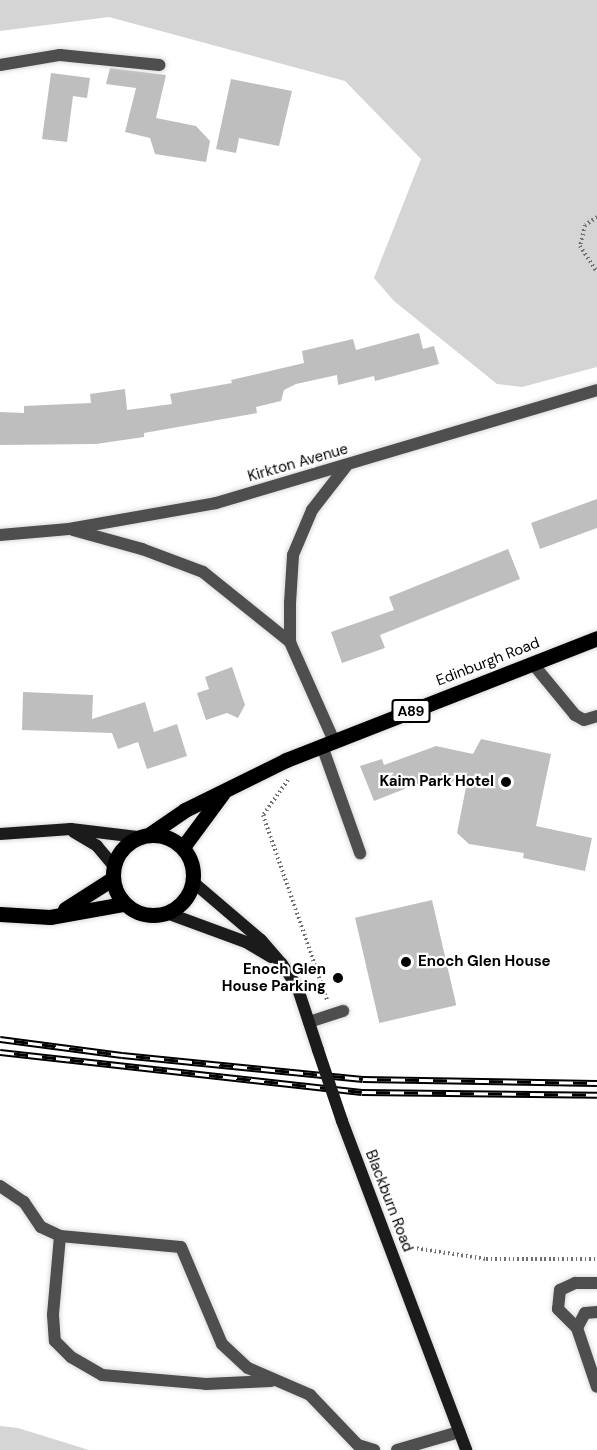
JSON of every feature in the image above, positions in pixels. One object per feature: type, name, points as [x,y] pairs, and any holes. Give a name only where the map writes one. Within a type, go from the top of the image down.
[{"type":"main road","name":"Edinburgh Road","points":[[144,836],[227,788],[286,760],[597,638]]},
{"type":"main road","name":"Edinburgh Road","points":[[183,847],[227,788]]},
{"type":"main road","points":[[71,830],[97,846],[113,872],[124,904]]},
{"type":"main road","points":[[0,834],[71,830],[173,839],[183,847],[192,863],[193,882],[186,899],[167,913],[144,915],[124,904],[50,917],[0,914]]},
{"type":"main road","name":"A89","points":[[50,917],[87,898],[113,872],[119,852],[144,836]]},
{"type":"main road","name":"Blackburn Road","points":[[193,882],[261,940],[297,986],[342,1121],[466,1450]]},
{"type":"main road","name":"Blackburn Road","points":[[167,913],[246,942],[282,964]]},
{"type":"street","points":[[0,64],[60,55],[160,64]]},
{"type":"street","name":"Kirkton Avenue","points":[[0,535],[69,529],[216,503],[597,390]]},
{"type":"street","points":[[347,465],[312,510],[293,555],[290,642],[328,743],[360,853]]},
{"type":"street","points":[[69,529],[142,549],[203,572],[290,642]]},
{"type":"street","points":[[533,664],[575,715],[584,720],[597,717]]},
{"type":"street","points":[[309,1022],[337,1013]]},
{"type":"street","points":[[0,1186],[24,1202],[41,1227],[60,1236],[181,1247],[222,1344],[248,1368],[272,1381],[310,1395],[358,1445],[374,1450]]},
{"type":"street","points":[[60,1236],[53,1315],[55,1341],[71,1357],[102,1374],[206,1384],[272,1381]]},
{"type":"street","points":[[597,1283],[575,1283],[560,1290],[558,1309],[577,1329],[597,1387]]},
{"type":"street","points":[[577,1329],[585,1313],[597,1312]]},
{"type":"street","points":[[397,1450],[459,1432]]},
{"type":"path","points":[[597,217],[585,225],[580,246],[597,272]]},
{"type":"path","points":[[286,760],[290,778],[263,815],[337,1013]]},
{"type":"path","points":[[389,1244],[486,1259],[597,1259]]},
{"type":"shaded area","points":[[0,0],[597,0],[597,367],[522,387],[497,384],[394,301],[374,278],[421,159],[345,81],[109,17],[0,31]]},
{"type":"shaded area","points":[[0,1426],[18,1428],[89,1450],[0,1450]]},
{"type":"building","points":[[110,68],[166,75],[156,118],[196,126],[210,141],[206,162],[155,154],[150,138],[125,132],[136,88],[106,84]]},
{"type":"building","points":[[51,73],[90,78],[87,98],[73,96],[67,142],[42,139]]},
{"type":"building","points":[[231,79],[292,91],[279,146],[239,138],[236,153],[216,149]]},
{"type":"building","points":[[419,333],[423,349],[434,346],[439,364],[375,381],[374,376],[338,385],[337,375],[296,384],[284,390],[281,401],[256,407],[257,413],[144,433],[144,437],[96,444],[0,445],[0,412],[24,413],[24,406],[91,403],[90,394],[125,389],[127,410],[172,404],[170,394],[232,383],[231,380],[304,363],[302,351],[353,339],[356,350]]},
{"type":"building","points":[[597,499],[597,528],[540,549],[531,523]]},
{"type":"building","points":[[508,549],[520,579],[380,635],[385,648],[342,663],[331,632],[394,610],[389,597]]},
{"type":"building","points":[[232,667],[245,705],[238,718],[227,713],[206,720],[197,693],[209,689],[205,677]]},
{"type":"building","points":[[23,692],[93,695],[92,719],[145,702],[154,732],[177,724],[187,756],[147,769],[138,742],[118,749],[112,733],[22,730]]},
{"type":"building","name":"Kaim Park Hotel","points":[[481,739],[551,754],[536,826],[592,838],[585,871],[523,858],[524,853],[469,844],[457,833],[468,777],[432,788],[430,779],[374,801],[360,766],[382,759],[384,765],[436,746],[473,754]]},
{"type":"building","name":"Enoch Glen House","points":[[432,900],[456,1005],[379,1023],[355,918]]},
{"type":"railway","points":[[0,1039],[122,1055],[363,1079],[597,1083]]},
{"type":"railway","points":[[0,1052],[362,1092],[597,1095]]},
{"type":"place","name":"Kaim Park Hotel","points":[[506,782]]},
{"type":"place","name":"Enoch Glen House","points":[[406,962]]},
{"type":"place","name":"Enoch Glen House Parking","points":[[338,978]]}]
